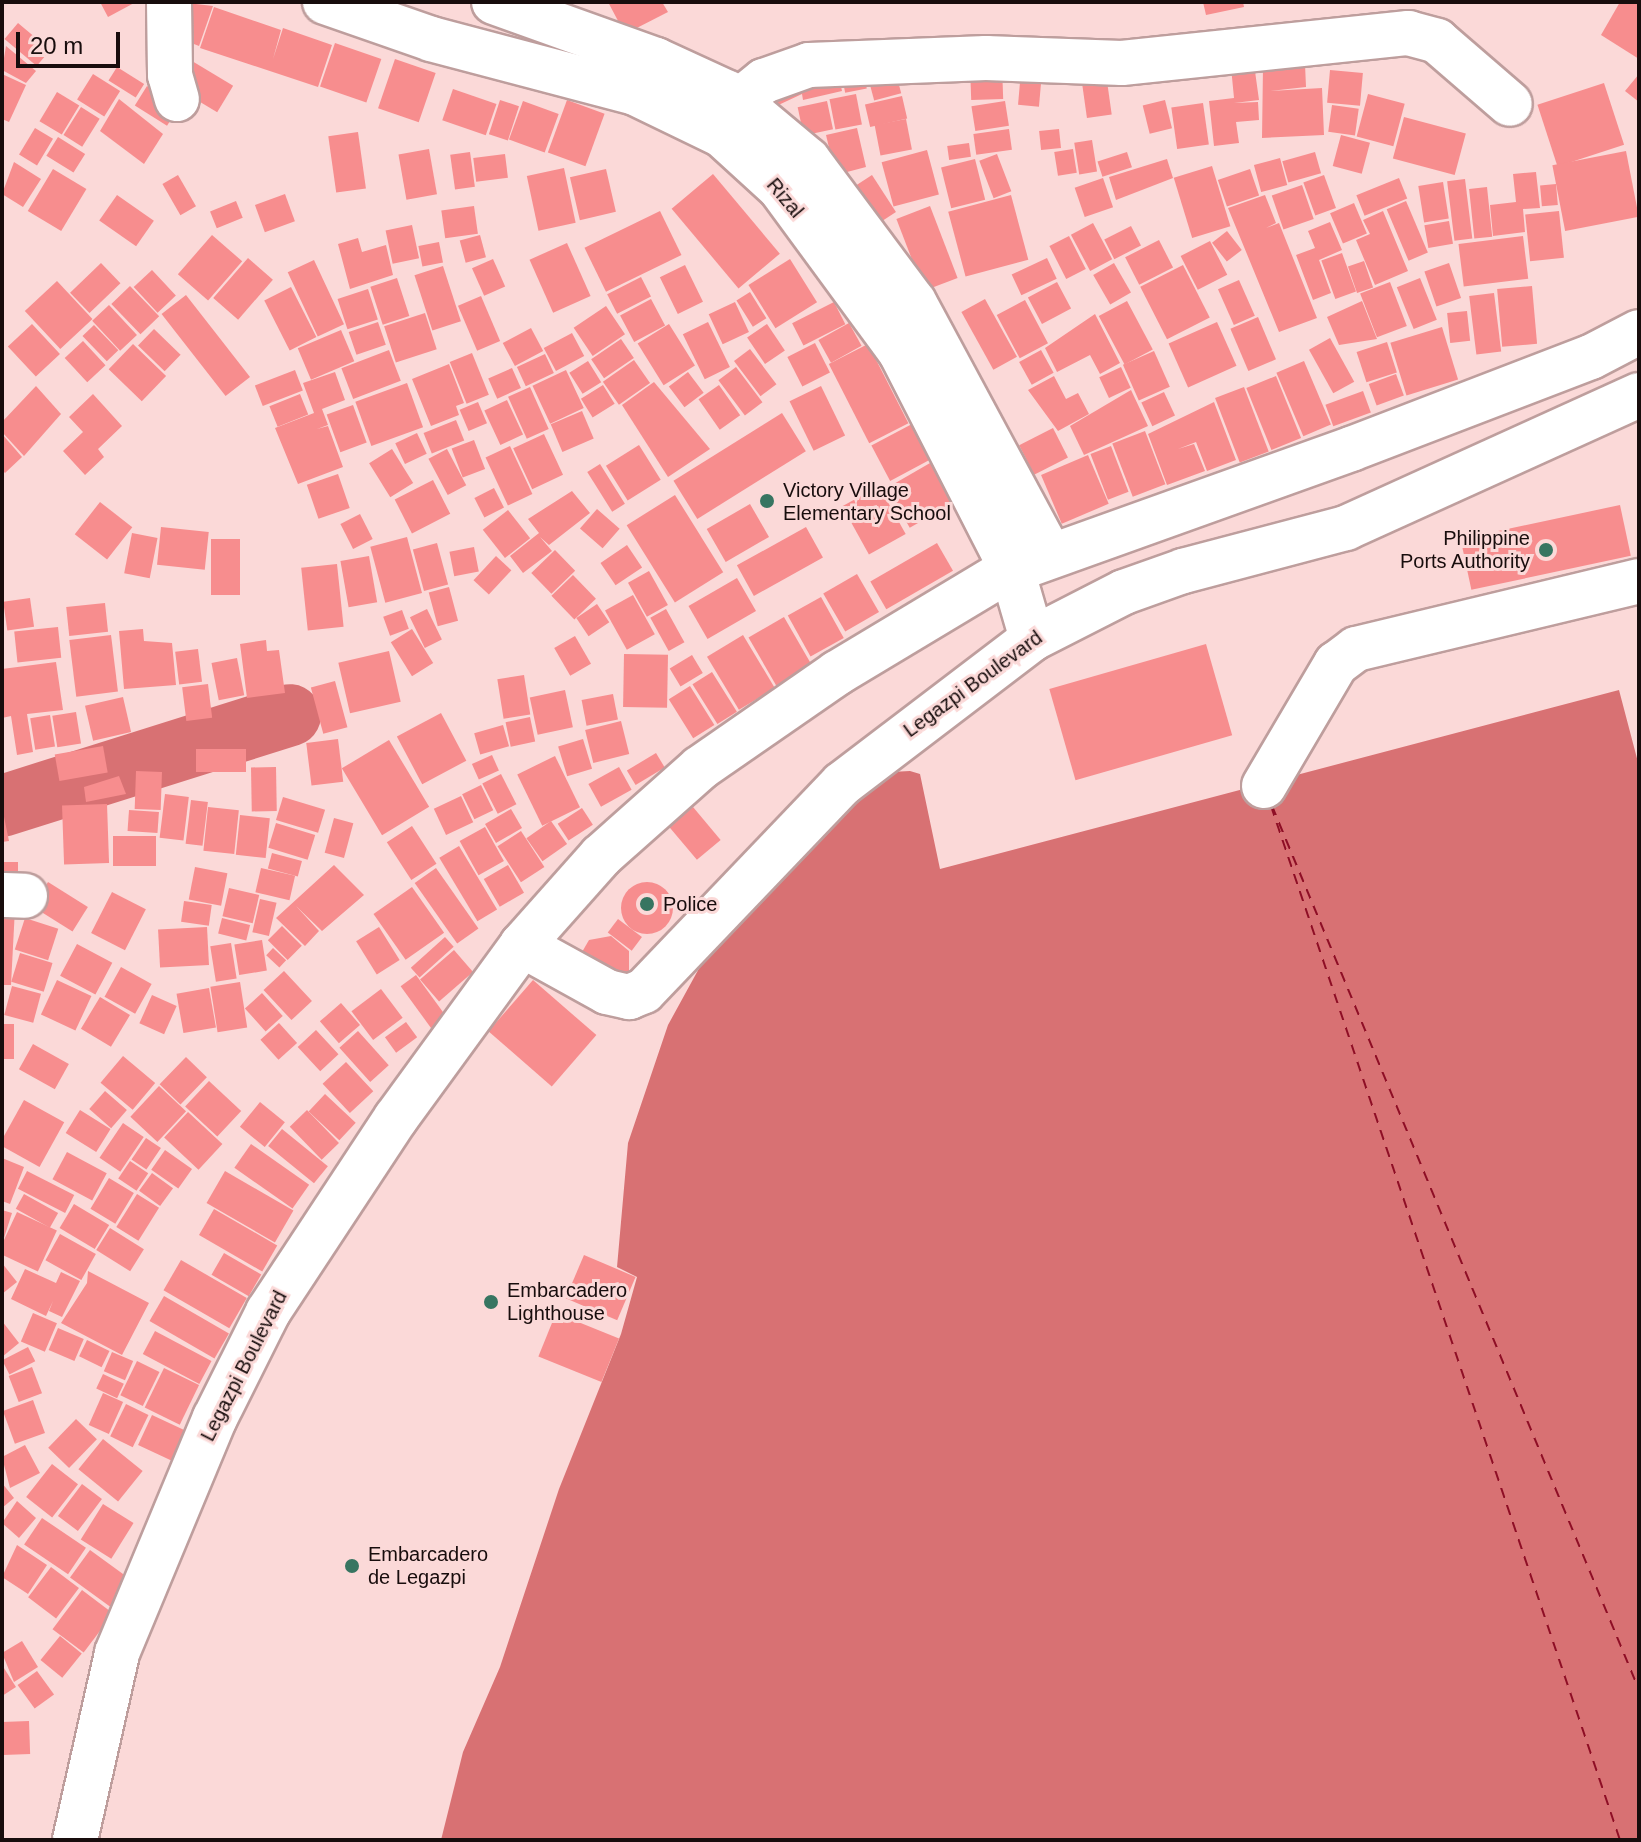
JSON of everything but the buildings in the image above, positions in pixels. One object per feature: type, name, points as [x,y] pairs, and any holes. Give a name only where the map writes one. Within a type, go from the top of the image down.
[{"type":"street","points":[[169,2],[170,75],[177,99]]},
{"type":"street","name":"Rizal","points":[[325,2],[431,39],[646,77]]},
{"type":"street","name":"Rizal","points":[[494,2],[646,77],[730,110],[808,160],[914,302],[1031,562],[1032,639]]},
{"type":"street","points":[[730,110],[789,69],[823,63],[986,58],[1122,63],[1408,33],[1437,41],[1510,104]]},
{"type":"street","name":"Legazpi Boulevard","points":[[75,1840],[117,1653],[209,1432],[268,1312],[396,1118],[522,945],[591,866],[700,768],[837,673],[1031,562],[1351,449],[1591,357],[1639,332]]},
{"type":"street","name":"Legazpi Boulevard","points":[[522,945],[607,992],[629,997],[644,991],[842,784],[1032,639],[1124,592],[1183,571],[1346,528],[1639,395]]},
{"type":"street","points":[[1264,786],[1336,664],[1356,649],[1639,581]]},
{"type":"shaded area","points":[[1619,690],[1639,766],[1639,1840],[441,1840],[463,1752],[500,1667],[559,1489],[621,1334],[637,1277],[617,1267],[628,1143],[668,1025],[719,932],[811,835],[891,772],[910,771],[920,774],[940,869]]},
{"type":"waterway","points":[[2,806],[290,715]]},
{"type":"ferry route","points":[[1271,806],[1620,1840]]},
{"type":"ferry route","points":[[1272,806],[1639,1690]]},
{"type":"place","name":"Victory Village Elementary School","points":[[767,501]]},
{"type":"place","name":"Philippine Ports Authority","points":[[1546,550]]},
{"type":"place","name":"Police","points":[[647,904]]},
{"type":"place","name":"Embarcadero Lighthouse","points":[[491,1302]]},
{"type":"place","name":"Embarcadero de Legazpi","points":[[352,1566]]}]
